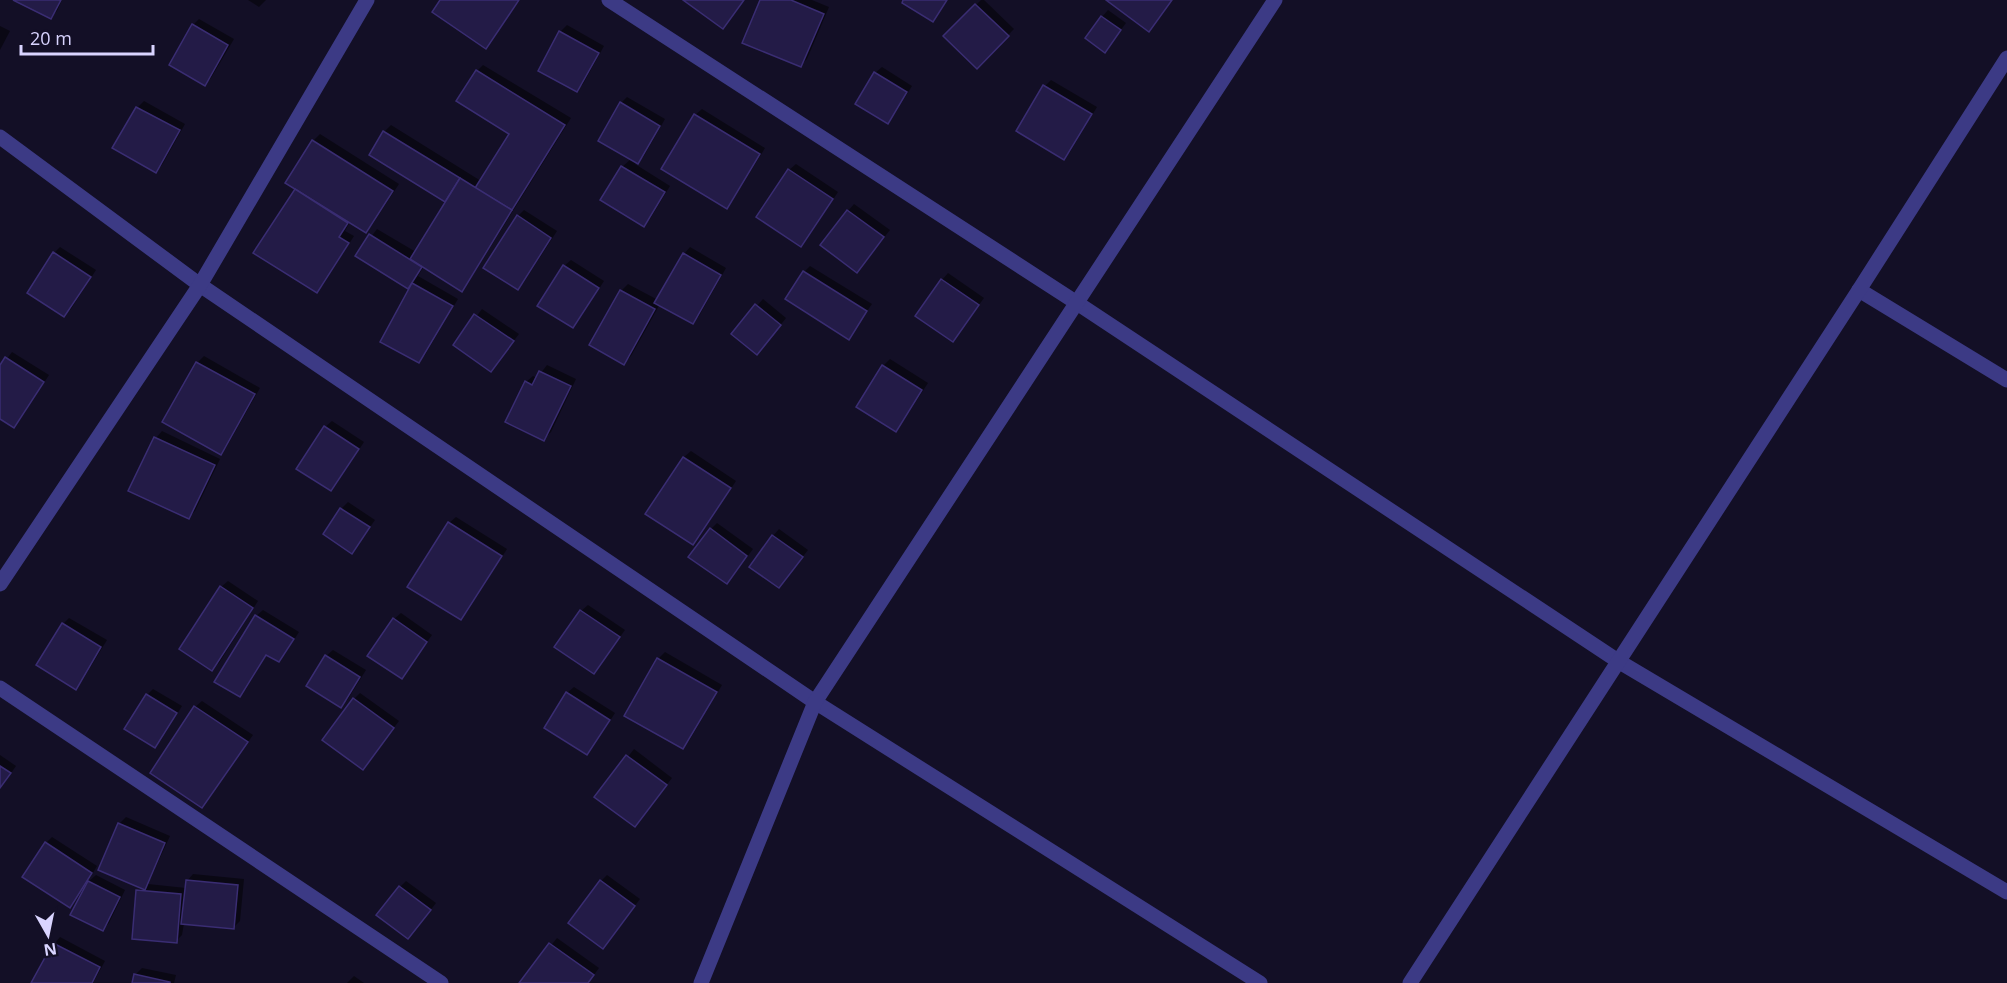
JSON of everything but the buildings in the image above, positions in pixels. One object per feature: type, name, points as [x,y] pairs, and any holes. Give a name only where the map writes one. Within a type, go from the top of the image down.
[{"type":"street","points":[[0,584],[201,285],[367,0]]},
{"type":"street","points":[[609,0],[1077,303],[1618,661],[2007,892]]},
{"type":"street","points":[[701,983],[815,702],[1275,0]]},
{"type":"street","points":[[1410,983],[2007,58]]},
{"type":"street","points":[[0,137],[201,285],[815,702],[1260,983]]},
{"type":"street","points":[[1859,290],[2007,380]]},
{"type":"street","points":[[0,687],[441,983]]}]
